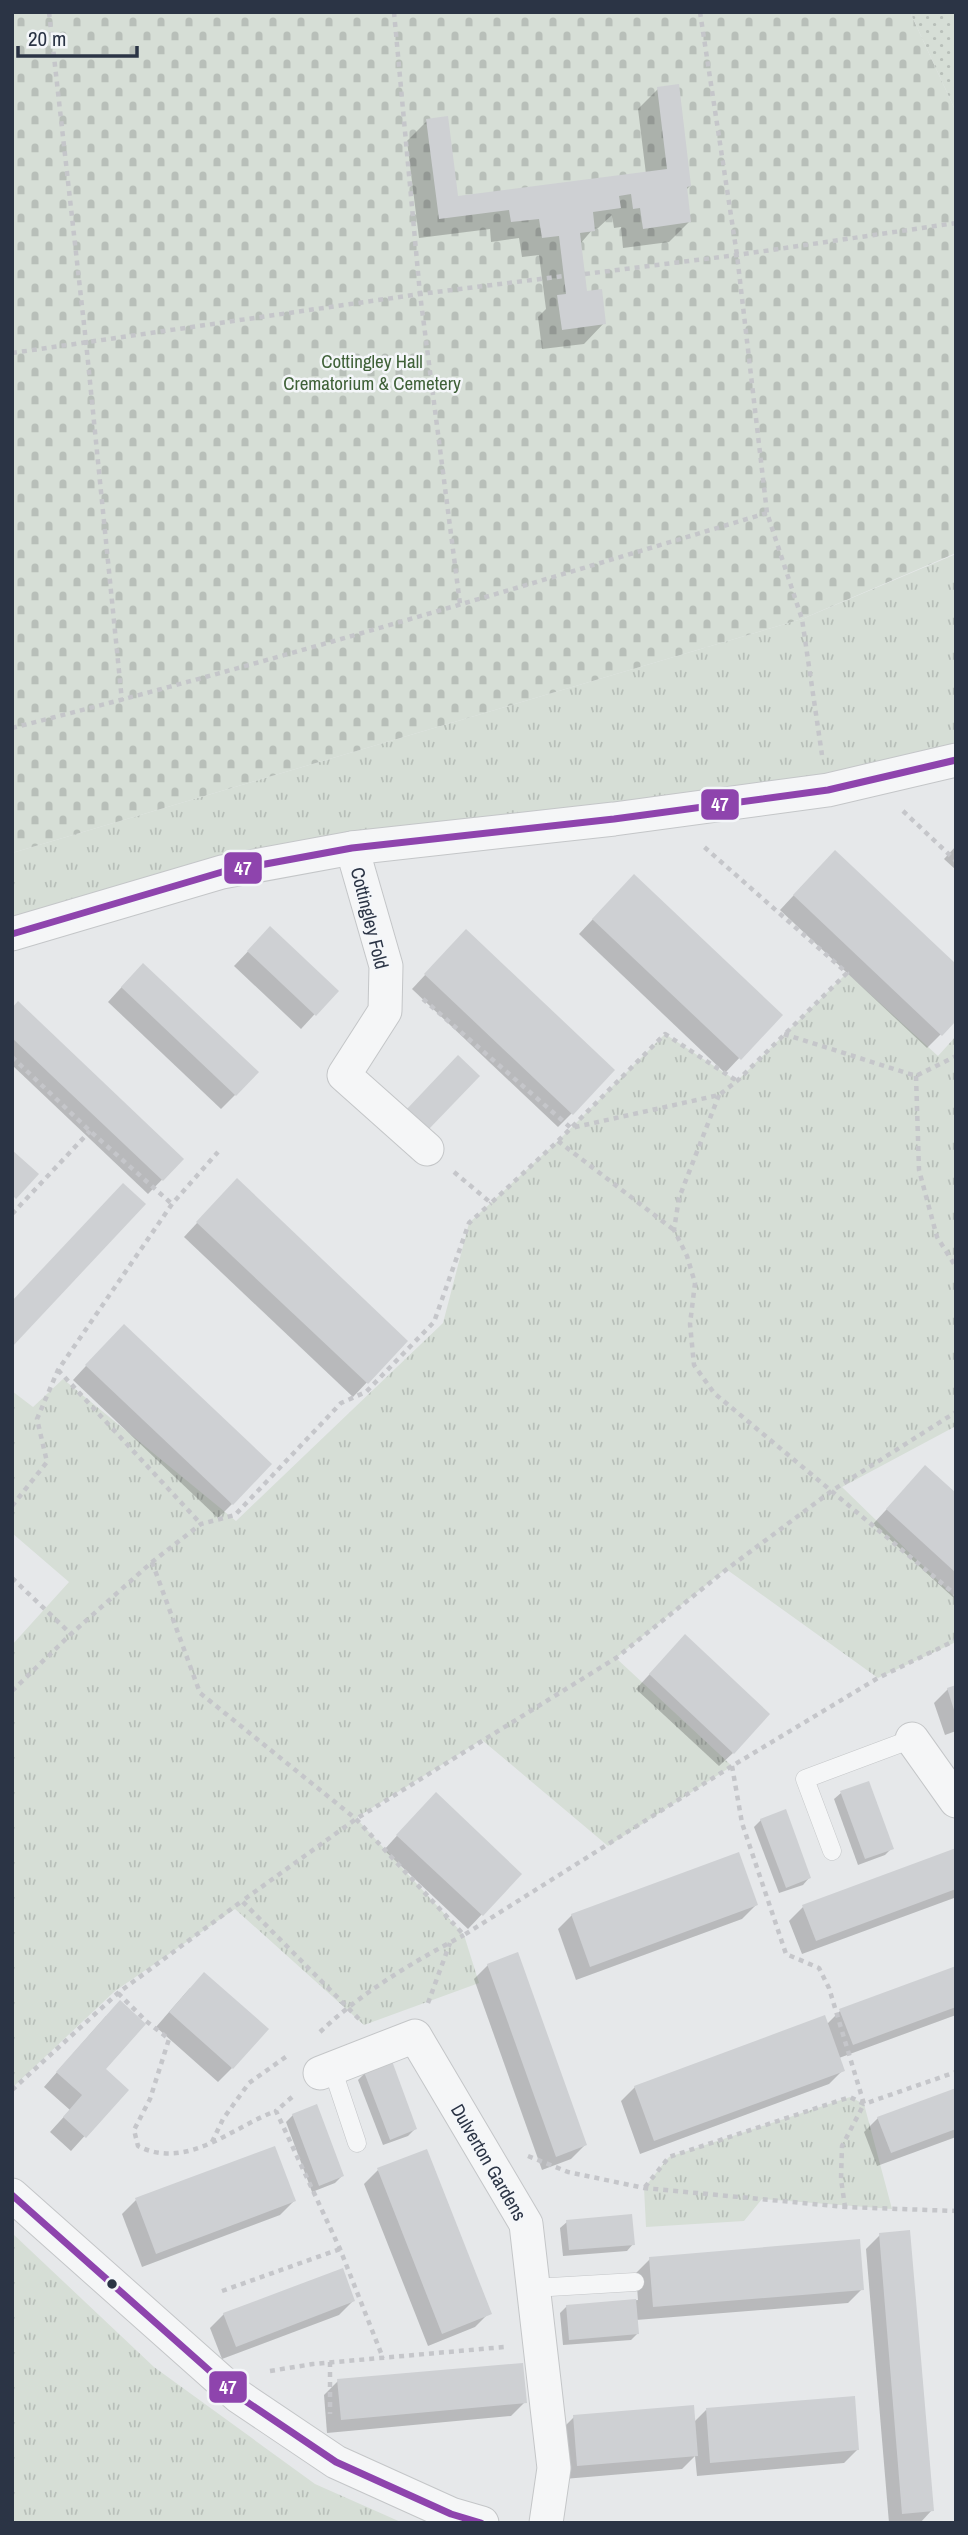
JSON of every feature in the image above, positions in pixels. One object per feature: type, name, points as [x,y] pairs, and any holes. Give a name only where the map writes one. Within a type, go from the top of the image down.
[{"type":"street","points":[[12,934],[222,872],[352,848],[828,790],[956,760]]},
{"type":"street","name":"Cottingley Fold","points":[[352,848],[386,966],[385,1011],[344,1075],[426,1149]]},
{"type":"street","points":[[912,1739],[956,1801]]},
{"type":"street","points":[[326,2070],[401,2042]]},
{"type":"street","name":"Dulverton Gardens","points":[[401,2042],[472,2133],[526,2224],[554,2468],[546,2523]]},
{"type":"street","points":[[12,2194],[238,2396],[336,2462],[451,2514],[482,2523]]},
{"type":"lane","points":[[832,1851],[804,1779],[912,1739]]},
{"type":"lane","points":[[326,2070],[357,2143]]},
{"type":"lane","points":[[533,2288],[635,2282]]},
{"type":"path","points":[[49,12],[122,701]]},
{"type":"path","points":[[394,12],[420,294],[460,604]]},
{"type":"path","points":[[700,12],[737,255],[767,513],[802,619],[828,790]]},
{"type":"path","points":[[585,274],[956,223]]},
{"type":"path","points":[[12,353],[564,276]]},
{"type":"path","points":[[12,728],[122,701],[767,513]]},
{"type":"path","points":[[872,780],[956,861]]},
{"type":"path","points":[[571,1128],[719,1095],[737,1081],[847,973],[664,812]]},
{"type":"path","points":[[386,966],[571,1128]]},
{"type":"path","points":[[12,1691],[152,1562],[201,1524],[235,1515],[341,1403],[366,1392],[434,1322],[469,1223],[558,1141],[665,1034],[737,1081]]},
{"type":"path","points":[[784,1034],[916,1076],[956,1056]]},
{"type":"path","points":[[12,1057],[172,1205]]},
{"type":"path","points":[[916,1076],[919,1170],[937,1237],[956,1267]]},
{"type":"path","points":[[674,1230],[679,1198],[719,1095]]},
{"type":"path","points":[[13,1210],[90,1131]]},
{"type":"path","points":[[558,1141],[674,1230],[687,1256],[695,1283],[690,1324],[694,1365],[714,1393],[956,1595]]},
{"type":"path","points":[[426,1149],[491,1203]]},
{"type":"path","points":[[12,1506],[47,1462],[37,1419],[58,1370],[172,1205],[218,1152]]},
{"type":"path","points":[[58,1370],[201,1524]]},
{"type":"path","points":[[12,2090],[118,1993],[356,1819],[616,1658],[727,1569],[833,1490],[956,1412]]},
{"type":"path","points":[[152,1562],[200,1693],[356,1819],[464,1935],[732,1766],[878,1678],[956,1640]]},
{"type":"path","points":[[12,1578],[71,1634]]},
{"type":"path","points":[[732,1766],[742,1823],[786,1954],[819,1968],[829,1988],[864,2104]]},
{"type":"path","points":[[242,1901],[401,2042],[450,1943]]},
{"type":"path","points":[[118,1993],[169,2039],[150,2099],[134,2130],[138,2146],[152,2154],[177,2154],[215,2142],[254,2119],[276,2111],[326,2070]]},
{"type":"path","points":[[845,2207],[841,2179],[842,2146],[864,2104],[956,2072]]},
{"type":"path","points":[[644,2188],[669,2157],[850,2097],[864,2104]]},
{"type":"path","points":[[276,2111],[340,2249],[383,2358]]},
{"type":"path","points":[[472,2133],[568,2172],[644,2188],[845,2207],[956,2211]]},
{"type":"path","points":[[222,2291],[340,2249]]},
{"type":"path","points":[[238,2396],[260,2373],[330,2362],[540,2344]]},
{"type":"path","points":[[322,2452],[330,2435],[330,2362]]},
{"type":"green space","name":"Cottingley Hall Crematorium & Cemetery","points":[[12,12],[910,12],[956,112],[956,553],[802,619],[12,853]]},
{"type":"green space","points":[[910,12],[956,12],[956,112]]},
{"type":"green space","points":[[956,554],[956,760],[352,848],[12,934],[12,853],[802,619]]},
{"type":"green space","points":[[847,973],[938,1056],[956,1036],[956,1426],[842,1487],[956,1598],[956,1642],[878,1678],[726,1569],[616,1658],[732,1766],[608,1846],[482,1740],[356,1818],[464,1935],[479,1983],[364,2025],[235,1909],[115,1991],[12,2088],[12,1645],[69,1582],[12,1533],[12,1391],[33,1407],[63,1379],[236,1521],[443,1323],[469,1223],[558,1141],[665,1034],[737,1081]]},
{"type":"green space","points":[[850,2097],[864,2104],[892,2209],[762,2199],[744,2221],[646,2227],[644,2188],[669,2157]]},
{"type":"green space","points":[[12,2233],[154,2367],[315,2484],[403,2523],[12,2523]]},
{"type":"building","points":[[679,84],[691,186],[687,187],[691,222],[643,229],[640,208],[633,209],[631,194],[619,196],[621,208],[593,212],[595,231],[580,233],[587,291],[602,289],[606,324],[562,330],[557,295],[566,294],[559,236],[542,238],[539,219],[511,222],[509,210],[439,219],[426,119],[448,116],[458,196],[667,169],[657,87]]},
{"type":"building","points":[[835,850],[956,964],[956,1021],[942,1036],[793,895]]},
{"type":"building","points":[[634,874],[783,1015],[741,1060],[592,919]]},
{"type":"building","points":[[270,926],[339,991],[316,1016],[247,951]]},
{"type":"building","points":[[466,929],[615,1070],[573,1115],[424,974]]},
{"type":"building","points":[[143,963],[259,1072],[236,1096],[121,987]]},
{"type":"building","points":[[18,1001],[184,1159],[163,1181],[12,1038],[12,1008]]},
{"type":"building","points":[[458,1055],[480,1076],[428,1130],[406,1110]]},
{"type":"building","points":[[12,1150],[39,1174],[16,1199],[12,1195]]},
{"type":"building","points":[[237,1178],[408,1341],[368,1384],[196,1222]]},
{"type":"building","points":[[123,1183],[146,1204],[12,1347],[12,1301]]},
{"type":"building","points":[[124,1324],[272,1464],[233,1505],[85,1365]]},
{"type":"building","points":[[925,1465],[956,1493],[956,1573],[886,1509]]},
{"type":"building","points":[[685,1634],[770,1714],[734,1754],[649,1674]]},
{"type":"building","points":[[956,1685],[956,1713],[955,1713],[947,1688]]},
{"type":"building","points":[[869,1781],[894,1849],[865,1859],[840,1791]]},
{"type":"building","points":[[436,1792],[522,1874],[483,1916],[396,1835]]},
{"type":"building","points":[[786,1809],[811,1878],[786,1888],[760,1819]]},
{"type":"building","points":[[956,1848],[956,1889],[816,1941],[802,1905]]},
{"type":"building","points":[[739,1852],[758,1905],[590,1967],[571,1914]]},
{"type":"building","points":[[518,1952],[587,2145],[556,2157],[487,1964]]},
{"type":"building","points":[[956,1966],[956,2007],[853,2045],[839,2009]]},
{"type":"building","points":[[204,1972],[269,2029],[233,2069],[169,2012]]},
{"type":"building","points":[[120,2000],[146,2024],[106,2069],[129,2090],[86,2138],[63,2117],[82,2095],[56,2072]]},
{"type":"building","points":[[825,2015],[845,2071],[654,2141],[634,2086]]},
{"type":"building","points":[[392,2061],[417,2129],[390,2140],[364,2072]]},
{"type":"building","points":[[956,2088],[956,2129],[891,2153],[877,2117]]},
{"type":"building","points":[[317,2104],[344,2176],[319,2186],[292,2114]]},
{"type":"building","points":[[275,2146],[296,2201],[156,2254],[135,2198]]},
{"type":"building","points":[[427,2149],[492,2314],[442,2334],[377,2168]]},
{"type":"building","points":[[632,2214],[635,2245],[569,2250],[566,2220]]},
{"type":"building","points":[[910,2230],[934,2511],[902,2514],[879,2233]]},
{"type":"building","points":[[860,2239],[864,2290],[653,2307],[649,2257]]},
{"type":"building","points":[[343,2268],[355,2301],[236,2347],[223,2313]]},
{"type":"building","points":[[636,2299],[639,2334],[569,2340],[566,2305]]},
{"type":"building","points":[[523,2363],[527,2403],[341,2420],[337,2379]]},
{"type":"building","points":[[855,2396],[859,2450],[710,2463],[706,2408]]},
{"type":"building","points":[[694,2405],[698,2456],[577,2466],[573,2415]]},
{"type":"transit line","name":"47","points":[[12,934],[222,872],[352,848],[614,819],[828,790],[956,760]]},
{"type":"transit line","name":"47","points":[[12,2195],[238,2396],[336,2462],[451,2514],[481,2523]]}]
